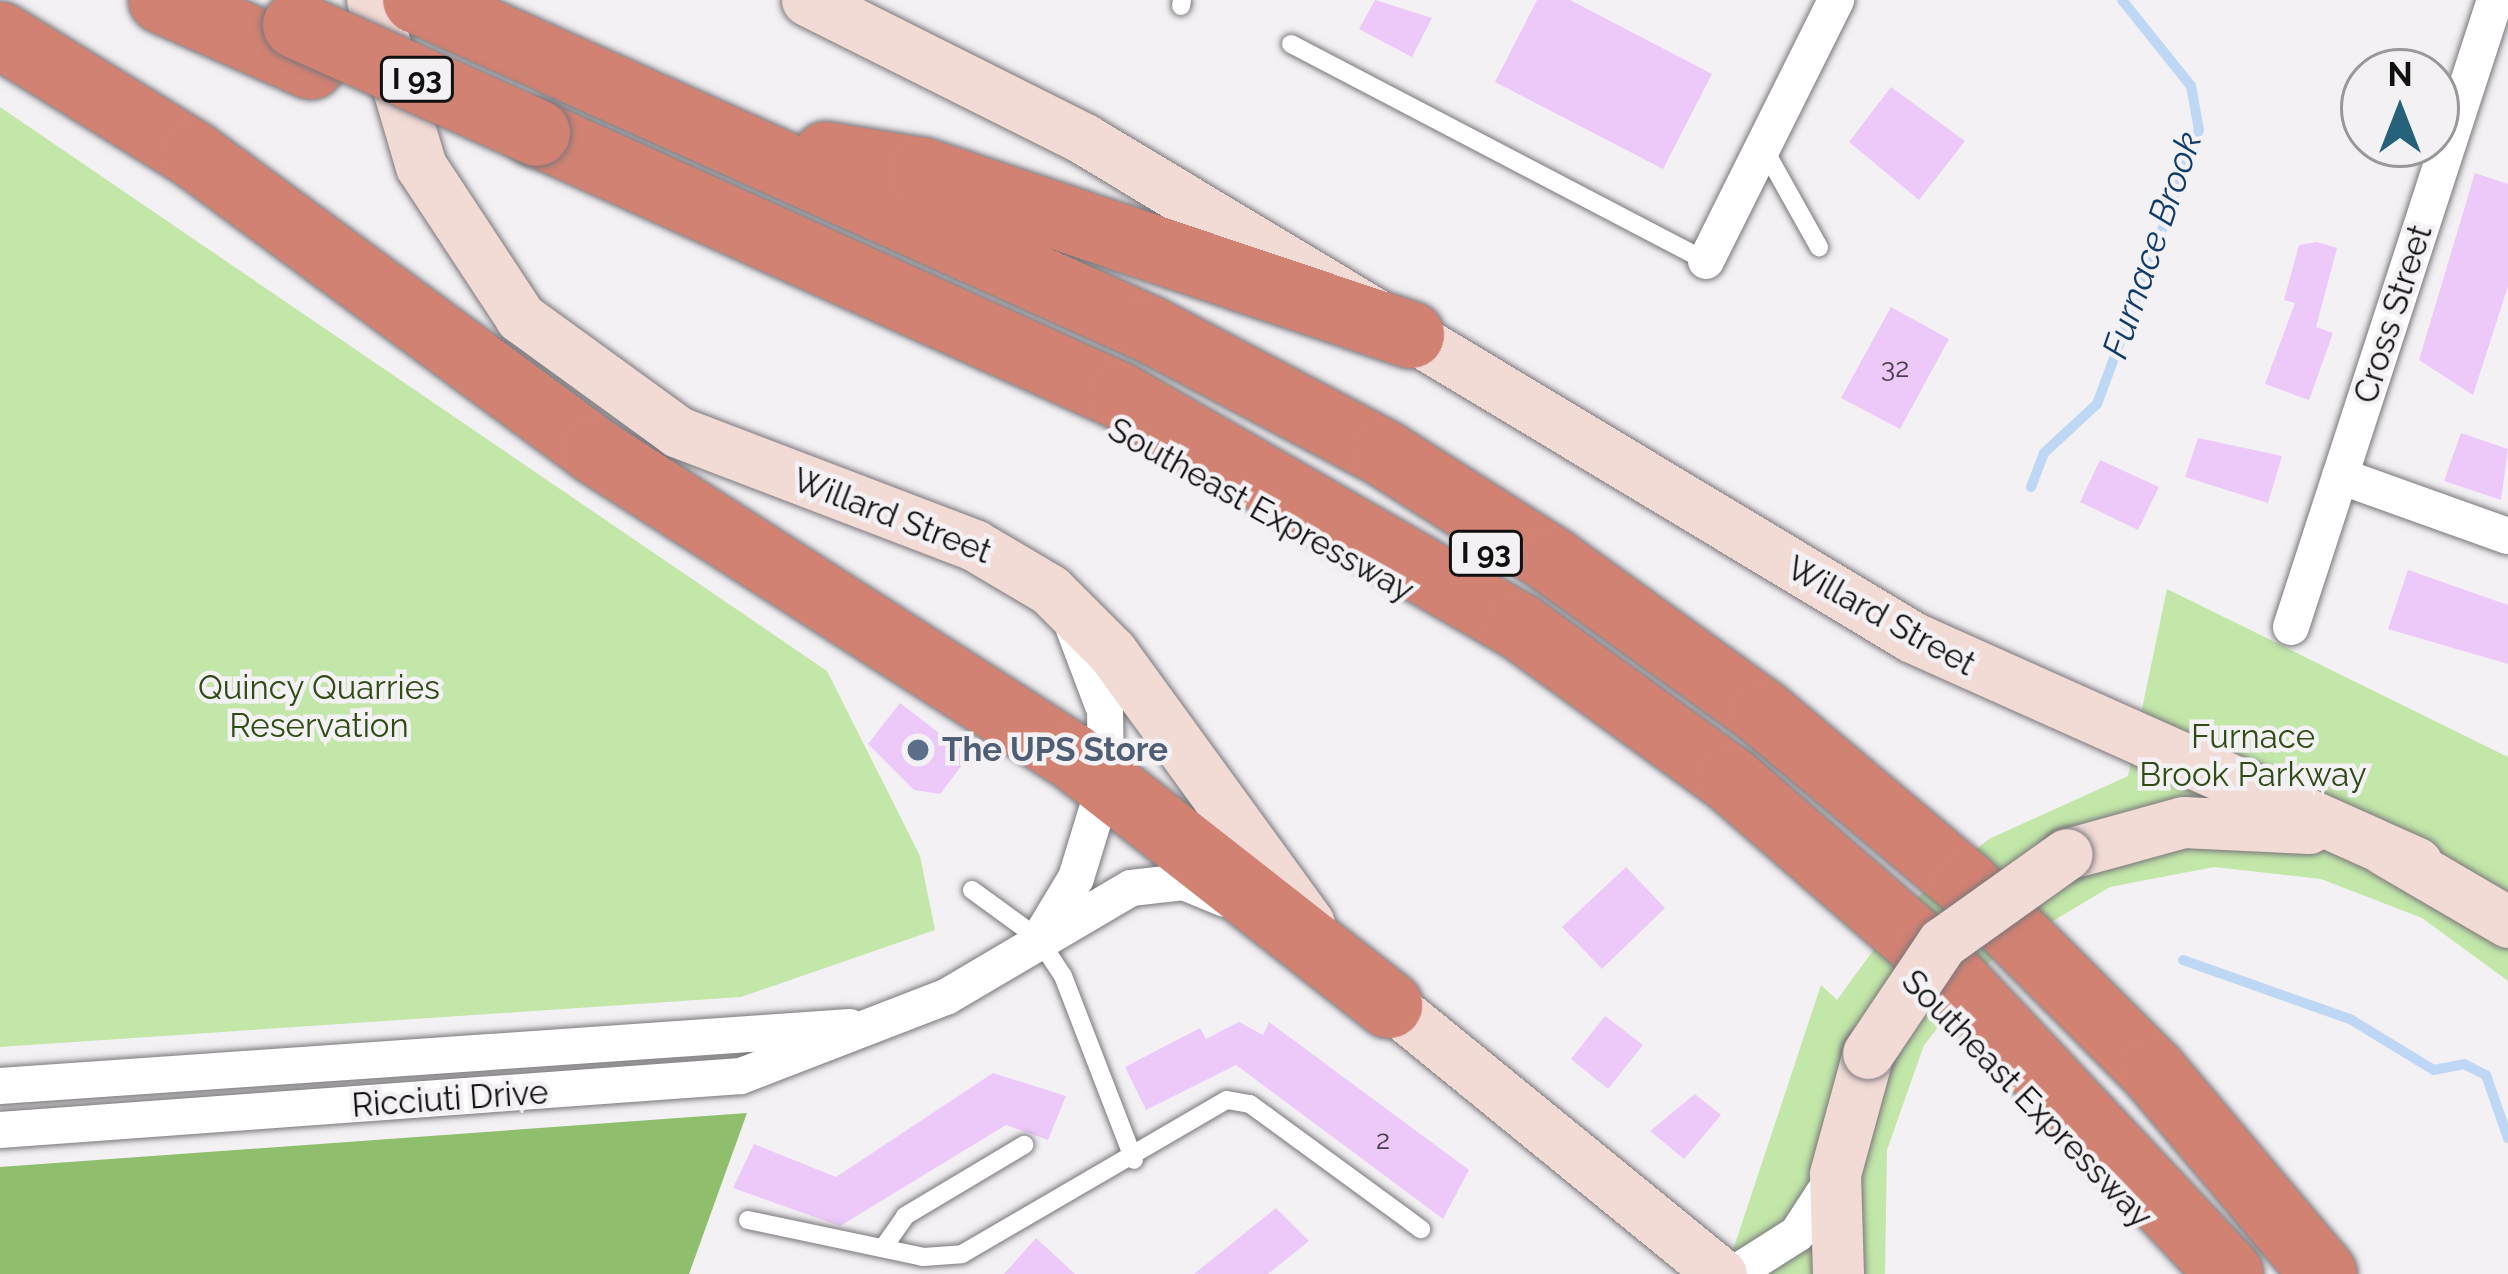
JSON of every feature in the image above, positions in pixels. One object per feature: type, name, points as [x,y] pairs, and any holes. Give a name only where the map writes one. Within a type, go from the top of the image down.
[{"type":"highway","name":"Southeast Expressway","points":[[162,0],[297,23],[527,106],[1106,423],[1502,651],[1712,804],[1907,973],[2191,1274]]},
{"type":"highway","name":"Southeast Expressway","points":[[416,0],[527,106],[734,140],[1271,390],[1661,635],[2010,926],[2196,1118],[2324,1274]]},
{"type":"highway","name":"I 93","points":[[297,23],[527,106],[1198,386],[1588,620],[1795,777],[1990,947],[2286,1274]]},
{"type":"highway","points":[[0,35],[194,155],[595,451],[1106,780],[1389,1005]]},
{"type":"highway","name":"I 93","points":[[527,106],[1120,396],[1519,626],[1730,780],[1928,951],[2230,1274]]},
{"type":"highway","points":[[734,140],[923,171],[1411,335]]},
{"type":"main road","name":"Willard Street","points":[[372,0],[429,184],[541,337],[678,432],[974,545],[1050,590],[1112,652],[1318,934],[1389,1005],[1721,1274]]},
{"type":"main road","name":"Willard Street","points":[[807,0],[1046,118],[1912,637],[2417,863]]},
{"type":"main road","points":[[1838,1274],[1835,1174],[1868,1053],[1953,931],[2067,854],[2153,827],[2242,819],[2417,863],[2508,922]]},
{"type":"street","points":[[1706,261],[1836,0]]},
{"type":"street","name":"Cross Street","points":[[2290,628],[2495,0]]},
{"type":"street","points":[[2340,476],[2508,536]]},
{"type":"street","name":"Ricciuti Drive","points":[[1038,938],[1076,878],[1106,780],[1099,687],[1050,590]]},
{"type":"street","name":"Ricciuti Drive","points":[[0,1130],[741,1076],[889,1021],[1131,888],[1184,882],[1389,1005]]},
{"type":"street","name":"Ricciuti Drive","points":[[0,1086],[889,1021]]},
{"type":"street","points":[[1734,1274],[1796,1234],[1835,1174]]},
{"type":"lane","points":[[1291,44],[1706,261]]},
{"type":"lane","points":[[1762,148],[1819,247]]},
{"type":"lane","points":[[972,890],[1038,938],[1075,1000],[1134,1160]]},
{"type":"lane","points":[[748,1220],[884,1248],[962,1254],[1134,1160],[1215,1104],[1239,1101],[1421,1228]]},
{"type":"lane","points":[[884,1248],[896,1223],[1024,1144]]},
{"type":"green space","name":"Quincy Quarries Reservation","points":[[0,107],[827,671],[920,856],[935,930],[741,997],[0,1047]]},
{"type":"green space","name":"Furnace Brook Parkway","points":[[2167,589],[2508,757],[2508,981],[2422,918],[2321,879],[2214,867],[2110,887],[1996,955],[1924,1045],[1887,1150],[1885,1274],[1725,1274],[1821,985],[1837,1000],[1904,908],[1989,839],[2128,776]]},
{"type":"green space","points":[[747,1113],[689,1274],[0,1274],[0,1167]]},
{"type":"building","points":[[1375,0],[1432,18],[1412,57],[1359,29]]},
{"type":"building","points":[[1537,0],[1570,0],[1712,74],[1663,169],[1495,82]]},
{"type":"building","points":[[1891,87],[1965,141],[1919,200],[1849,142]]},
{"type":"building","points":[[2475,173],[2508,184],[2508,286],[2473,395],[2419,360]]},
{"type":"building","points":[[2317,242],[2337,248],[2316,327],[2333,333],[2309,400],[2265,384],[2295,303],[2284,300],[2299,245]]},
{"type":"building","points":[[1891,307],[1949,339],[1900,429],[1841,398]]},
{"type":"building","points":[[2461,433],[2508,449],[2501,500],[2444,481]]},
{"type":"building","points":[[2198,438],[2282,456],[2268,503],[2185,477]]},
{"type":"building","points":[[2100,460],[2159,487],[2138,530],[2080,502]]},
{"type":"building","points":[[2408,570],[2508,605],[2508,664],[2388,629]]},
{"type":"building","name":"The UPS Store","points":[[900,703],[969,756],[940,794],[914,790],[868,744]]},
{"type":"building","points":[[1626,867],[1665,908],[1602,969],[1562,927]]},
{"type":"building","points":[[1605,1016],[1643,1045],[1608,1089],[1571,1059]]},
{"type":"building","points":[[1239,1022],[1263,1035],[1269,1022],[1469,1170],[1443,1219],[1236,1065],[1146,1110],[1125,1067],[1200,1028],[1206,1039]]},
{"type":"building","points":[[993,1073],[1066,1096],[1048,1140],[1006,1125],[840,1226],[733,1188],[754,1144],[836,1177]]},
{"type":"building","points":[[1695,1094],[1721,1115],[1684,1159],[1650,1131]]},
{"type":"building","points":[[1276,1208],[1309,1241],[1268,1274],[1194,1274]]},
{"type":"building","points":[[1036,1238],[1075,1274],[1004,1274]]},
{"type":"waterway","name":"Furnace Brook","points":[[2031,487],[2044,453],[2097,404],[2199,130],[2191,86],[2122,0]]},
{"type":"waterway","name":"Furnace Brook","points":[[2183,960],[2350,1019],[2434,1070],[2464,1064],[2486,1075],[2508,1138]]},
{"type":"place","name":"The UPS Store","points":[[918,750]]}]
